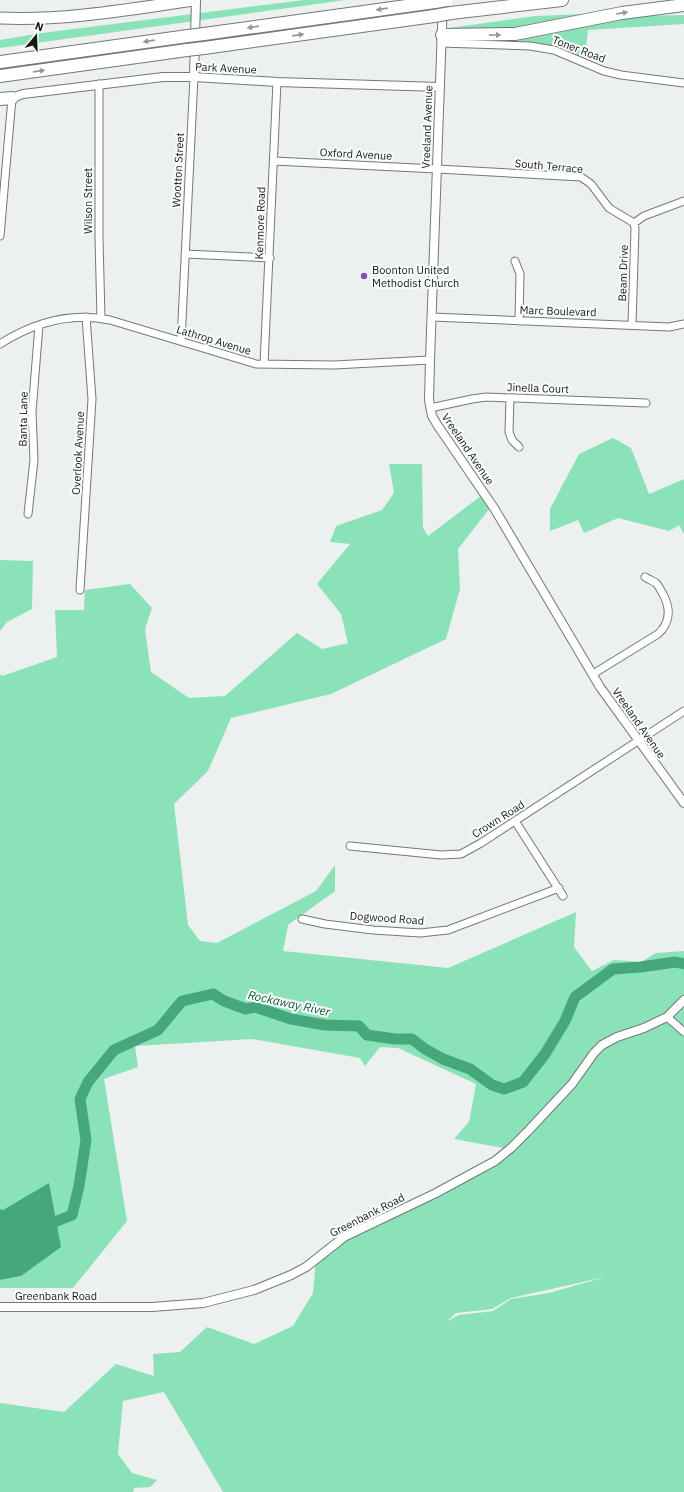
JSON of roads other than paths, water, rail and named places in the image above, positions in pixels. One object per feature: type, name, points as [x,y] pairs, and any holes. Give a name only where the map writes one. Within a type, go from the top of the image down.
[{"type":"highway","points":[[0,76],[451,13],[562,0]]},
{"type":"highway","points":[[0,62],[441,1]]},
{"type":"highway","points":[[442,39],[515,34],[639,10],[684,6]]},
{"type":"main road","points":[[0,18],[33,19],[70,16],[195,0]]},
{"type":"street","name":"Wootton Street","points":[[181,342],[194,77],[195,0]]},
{"type":"street","name":"Vreeland Avenue","points":[[441,1],[442,39],[430,360],[430,408],[441,432],[494,508],[593,674],[638,740],[684,802]]},
{"type":"street","name":"Toner Road","points":[[442,39],[542,47],[565,54],[604,71],[621,75],[684,83]]},
{"type":"street","name":"Park Avenue","points":[[6,99],[23,94],[163,77],[440,87]]},
{"type":"street","name":"Kenmore Road","points":[[264,364],[277,82]]},
{"type":"street","name":"Wilson Street","points":[[99,84],[100,318]]},
{"type":"street","points":[[0,236],[9,144],[6,99]]},
{"type":"street","points":[[0,143],[9,144]]},
{"type":"street","name":"Oxford Avenue","points":[[274,161],[437,169]]},
{"type":"street","name":"South Terrace","points":[[437,169],[585,179],[591,184],[612,211],[634,223]]},
{"type":"street","points":[[634,223],[644,216],[684,201]]},
{"type":"street","name":"Beam Drive","points":[[632,324],[634,223]]},
{"type":"street","points":[[185,254],[270,258]]},
{"type":"street","points":[[515,261],[520,274],[519,321]]},
{"type":"street","name":"Lathrop Avenue","points":[[0,344],[39,325],[57,320],[86,317],[100,318],[256,364],[334,365],[430,360]]},
{"type":"street","name":"Overlook Avenue","points":[[80,590],[92,399],[86,317]]},
{"type":"street","name":"Marc Boulevard","points":[[432,317],[632,324],[669,327],[684,324]]},
{"type":"street","name":"Banta Lane","points":[[28,514],[34,460],[32,412],[39,325]]},
{"type":"street","name":"Jinella Court","points":[[430,408],[486,397],[646,403]]},
{"type":"street","points":[[510,398],[509,432],[512,440],[519,447]]},
{"type":"street","points":[[593,674],[658,634],[665,625],[669,614],[665,598],[656,583],[644,577]]},
{"type":"street","name":"Crown Road","points":[[350,846],[441,855],[461,854],[481,843],[684,711]]},
{"type":"street","points":[[515,821],[563,896]]},
{"type":"street","name":"Dogwood Road","points":[[302,919],[325,924],[420,934],[448,930],[559,888]]},
{"type":"street","name":"Greenbank Road","points":[[0,1307],[175,1306],[219,1300],[273,1283],[306,1267],[344,1237],[429,1196],[495,1161],[520,1140],[572,1084],[594,1053],[602,1045],[617,1037],[644,1028],[667,1017],[684,1000]]},
{"type":"street","points":[[667,1017],[684,1032]]},
{"type":"waterway","name":"Rockaway River","points":[[42,1227],[72,1215],[79,1186],[86,1140],[80,1099],[88,1082],[114,1050],[158,1030],[182,1001],[213,994],[224,1001],[246,1009],[255,1007],[291,1019],[325,1025],[359,1026],[367,1035],[395,1039],[412,1039],[425,1049],[443,1059],[470,1069],[492,1085],[504,1089],[523,1082],[545,1054],[565,1021],[575,997],[613,969],[675,962],[684,964]]},
{"type":"place","name":"Boonton United Methodist Church","points":[[364,276]]}]
